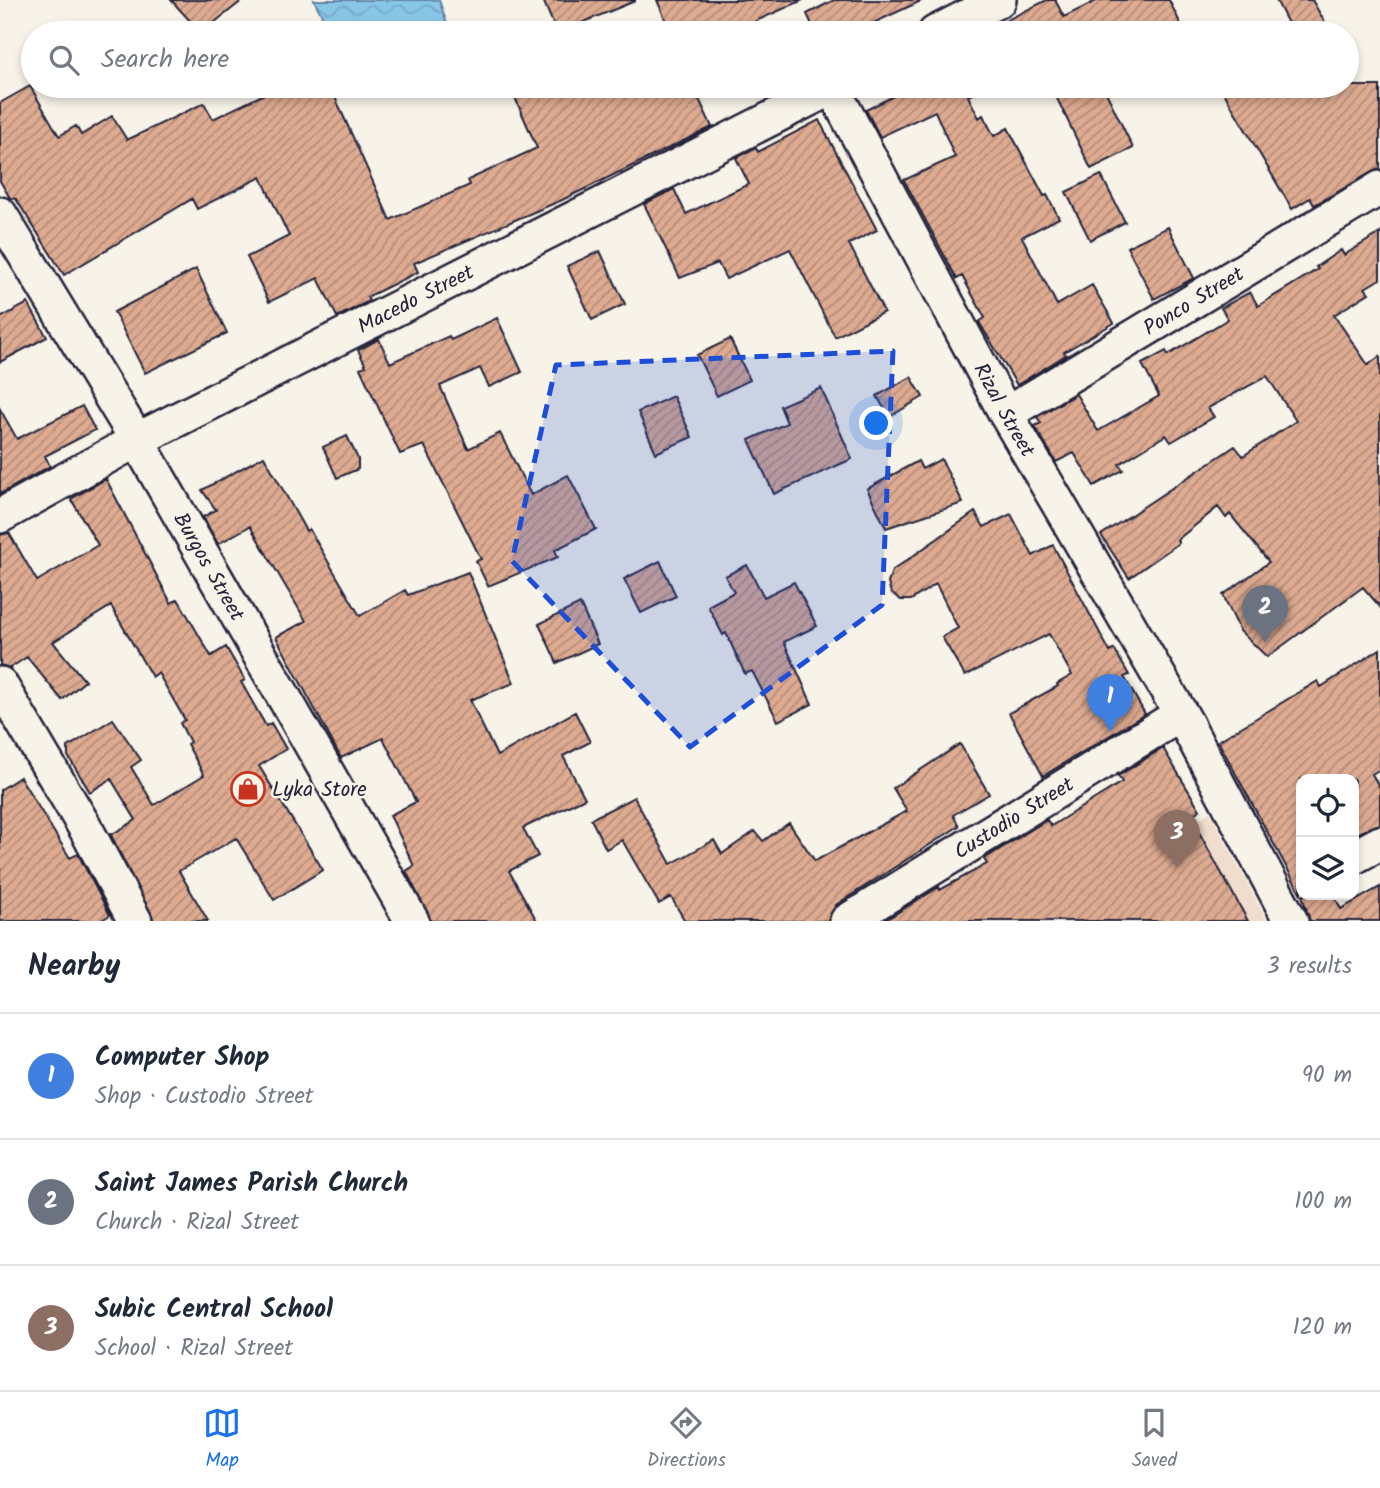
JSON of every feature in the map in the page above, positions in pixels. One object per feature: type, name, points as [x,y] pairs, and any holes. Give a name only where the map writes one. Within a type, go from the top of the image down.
[{"type":"street","points":[[958,21],[999,0]]},
{"type":"street","name":"Macedo Street","points":[[0,516],[137,440],[809,98]]},
{"type":"street","name":"Rizal Street","points":[[839,98],[1006,414],[1290,901]]},
{"type":"street","name":"Ponco Street","points":[[1006,414],[1380,188]]},
{"type":"street","name":"Burgos Street","points":[[0,214],[137,440],[412,921]]},
{"type":"street","points":[[0,684],[86,829],[135,921]]},
{"type":"street","name":"Custodio Street","points":[[847,921],[1184,720]]},
{"type":"street","points":[[1359,854],[1380,843]]},
{"type":"highlighted area","points":[[893,351],[882,605],[690,747],[512,561],[556,365]]},
{"type":"shaded area","points":[[1210,812],[1267,921],[1104,921],[1144,850]]},
{"type":"water","points":[[314,0],[439,0],[446,21],[325,21]]},
{"type":"building","points":[[171,0],[243,0],[216,21],[190,21]]},
{"type":"building","points":[[543,0],[635,0],[586,21],[552,21]]},
{"type":"building","points":[[657,0],[803,0],[756,21],[666,21]]},
{"type":"building","points":[[834,0],[923,0],[878,21],[810,21],[807,14]]},
{"type":"building","points":[[1047,0],[1055,0],[1064,17],[1098,0],[1169,0],[1179,21],[1005,21]]},
{"type":"building","points":[[1276,0],[1312,0],[1324,21],[1287,21]]},
{"type":"building","points":[[1359,86],[1380,86],[1380,168],[1314,205],[1310,198],[1292,209],[1227,98],[1359,98]]},
{"type":"building","points":[[21,91],[21,98],[37,98],[59,136],[76,126],[81,135],[112,116],[127,140],[204,103],[213,119],[256,98],[335,98],[390,220],[470,185],[468,180],[537,148],[515,98],[699,98],[712,127],[562,200],[414,263],[418,272],[367,297],[369,301],[337,317],[318,278],[269,302],[247,257],[289,236],[261,177],[197,209],[192,199],[64,275],[16,199],[10,198],[0,181],[0,103]]},
{"type":"building","points":[[890,98],[969,98],[979,118],[983,115],[994,136],[1008,128],[1044,196],[1047,195],[1059,218],[1022,237],[1057,305],[1092,285],[1114,323],[1064,352],[1066,355],[1017,385],[979,322],[985,318],[962,276],[957,279],[904,180],[955,157],[935,111],[880,137],[866,110]]},
{"type":"building","points":[[1057,98],[1109,98],[1133,148],[1091,169]]},
{"type":"building","points":[[819,120],[877,230],[849,244],[884,312],[835,337],[790,249],[726,279],[718,263],[680,278],[644,204],[674,189],[686,214],[749,184],[736,158],[756,148],[758,152]]},
{"type":"building","points":[[1101,175],[1125,222],[1090,240],[1066,192]]},
{"type":"building","points":[[1168,227],[1194,278],[1154,299],[1127,247]]},
{"type":"building","points":[[1380,233],[1380,279],[1365,288],[1369,293],[1334,315],[1368,365],[1380,356],[1380,607],[1363,587],[1267,657],[1240,631],[1223,595],[1269,562],[1230,514],[1226,518],[1218,507],[1177,540],[1179,543],[1129,578],[1101,535],[1235,446],[1243,456],[1296,421],[1267,376],[1208,408],[1214,417],[1171,442],[1166,435],[1119,464],[1123,470],[1094,486],[1074,453],[1056,462],[1035,426],[1041,423],[1037,417],[1076,394],[1098,431],[1159,396],[1142,364],[1166,351],[1168,355],[1228,319],[1221,308],[1250,292],[1258,306],[1318,269],[1316,267],[1341,250],[1344,255]]},
{"type":"building","points":[[600,251],[625,304],[592,320],[567,266]]},
{"type":"building","points":[[196,269],[227,333],[145,373],[114,312]]},
{"type":"building","points":[[28,303],[47,337],[0,362],[0,318]]},
{"type":"building","points":[[497,318],[522,372],[489,387],[480,368],[440,386],[468,449],[500,433],[531,495],[568,475],[596,529],[555,550],[558,557],[488,586],[476,561],[481,559],[424,445],[400,454],[360,368],[366,366],[358,350],[379,339],[390,363],[449,336],[451,340]]},
{"type":"building","points":[[730,339],[750,380],[717,396],[697,355]]},
{"type":"building","points":[[911,377],[923,397],[889,417],[877,396]]},
{"type":"building","points":[[821,388],[852,459],[774,494],[749,440],[787,423],[780,406]]},
{"type":"building","points":[[673,396],[692,437],[656,453],[638,412]]},
{"type":"building","points":[[82,406],[95,430],[45,456],[50,466],[0,494],[0,409],[17,439]]},
{"type":"building","points":[[347,436],[358,459],[358,469],[337,478],[323,447]]},
{"type":"building","points":[[264,456],[306,531],[309,529],[360,616],[405,590],[408,595],[468,572],[514,683],[470,700],[497,756],[575,712],[590,742],[563,756],[585,798],[523,828],[538,856],[509,871],[537,921],[431,921],[406,871],[414,866],[390,815],[416,802],[383,738],[341,758],[276,637],[306,621],[250,526],[218,544],[203,517],[216,510],[202,490]]},
{"type":"building","points":[[941,459],[963,503],[886,528],[867,489],[918,461],[922,469]]},
{"type":"building","points":[[106,479],[171,603],[178,599],[211,656],[226,647],[245,680],[241,682],[266,726],[271,723],[286,749],[259,766],[323,870],[274,900],[236,838],[179,871],[208,921],[154,921],[111,835],[136,820],[111,779],[90,792],[68,756],[68,747],[113,719],[141,760],[131,767],[154,805],[204,775],[187,744],[190,742],[180,723],[185,720],[158,673],[152,677],[111,606],[53,642],[85,681],[62,700],[27,657],[10,668],[0,665],[0,535],[9,533],[37,581],[98,545],[71,499]]},
{"type":"building","points":[[975,512],[984,527],[1011,514],[1033,556],[1053,545],[1110,652],[1114,649],[1129,675],[1124,677],[1145,714],[1043,776],[1009,713],[1058,686],[1057,684],[1072,675],[1049,634],[965,676],[942,637],[958,628],[936,584],[911,600],[901,600],[891,593],[888,583],[892,571]]},
{"type":"building","points":[[660,561],[676,596],[641,613],[624,579]]},
{"type":"building","points":[[747,565],[764,597],[794,582],[817,626],[784,642],[812,704],[778,721],[752,671],[745,674],[726,633],[723,635],[708,606],[734,592],[725,576]]},
{"type":"building","points":[[580,604],[598,644],[557,663],[539,624]]},
{"type":"building","points":[[1380,649],[1380,769],[1372,774],[1380,788],[1380,824],[1359,833],[1359,774],[1296,774],[1296,885],[1218,741],[1318,681],[1321,687]]},
{"type":"building","points":[[960,744],[989,794],[953,815],[959,826],[836,905],[828,921],[685,921],[671,897],[659,904],[622,840],[606,849],[591,819],[634,797],[671,864],[714,840],[722,854],[755,831],[763,841],[789,823],[815,861],[907,811],[893,788]]},
{"type":"building","points":[[1163,748],[1200,810],[1190,816],[1248,921],[884,921],[939,887],[940,890],[987,864],[984,859],[1047,820],[1051,826],[1122,782],[1118,776]]},
{"type":"building","points":[[20,777],[70,858],[78,854],[110,915],[100,921],[0,921],[0,790]]},
{"type":"building","points":[[1380,887],[1380,921],[1310,921],[1304,900],[1336,900],[1341,909]]},
{"type":"place","name":"Saint James Parish Church","points":[[1265,643]]},
{"type":"place","name":"Computer Shop","points":[[1110,732]]},
{"type":"place","name":"Lyka Store","points":[[248,789]]},
{"type":"place","name":"Subic Central School","points":[[1177,868]]}]
